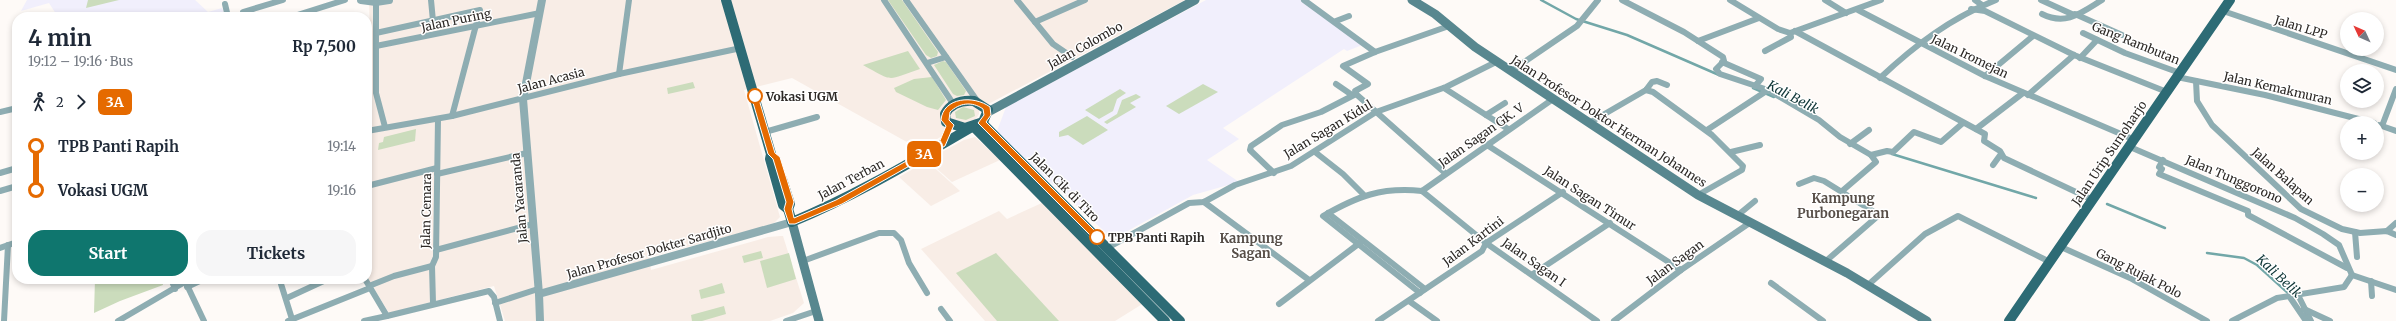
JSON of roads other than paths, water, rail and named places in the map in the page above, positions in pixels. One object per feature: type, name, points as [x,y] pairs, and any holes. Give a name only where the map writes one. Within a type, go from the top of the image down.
[{"type":"main road","points":[[726,0],[765,132],[771,154],[770,159],[780,195],[783,205],[788,209],[819,321]]},
{"type":"main road","name":"Jalan Colombo","points":[[988,112],[1195,0]]},
{"type":"main road","name":"Jalan Profesor Doktor Herman Johannes","points":[[1412,0],[1435,14],[1496,62],[1698,194],[1826,261],[1927,321]]},
{"type":"main road","name":"Jalan Urip Sumoharjo","points":[[2009,321],[2230,0]]},
{"type":"main road","points":[[966,101],[978,102],[985,106],[988,112],[987,117],[976,126],[959,128],[950,125],[945,120],[945,114],[954,105],[966,101]]},
{"type":"main road","points":[[942,144],[950,125]]},
{"type":"main road","name":"Jalan Terban","points":[[792,222],[843,199],[976,126]]},
{"type":"main road","name":"Jalan Cik di Tiro","points":[[976,126],[1107,248],[1180,321]]},
{"type":"main road","name":"Jalan Cik di Tiro","points":[[976,126],[1165,321]]},
{"type":"street","points":[[243,12],[283,0]]},
{"type":"street","points":[[308,12],[346,0]]},
{"type":"street","points":[[361,0],[376,2],[389,0]]},
{"type":"street","points":[[431,0],[433,21]]},
{"type":"street","name":"Jalan Yacaranda","points":[[539,292],[523,99],[543,0]]},
{"type":"street","points":[[619,74],[629,0]]},
{"type":"street","points":[[884,0],[954,105]]},
{"type":"street","points":[[906,0],[978,102]]},
{"type":"street","points":[[1017,0],[1053,44],[1072,57]]},
{"type":"street","points":[[1035,22],[1085,0]]},
{"type":"street","points":[[1304,0],[1336,21],[1375,52]]},
{"type":"street","points":[[1511,71],[1582,21],[1598,0]]},
{"type":"street","points":[[1622,0],[1698,41],[1723,57],[1722,62],[1716,69],[1717,72],[1755,86],[1819,120],[1850,144],[1872,157],[1876,162],[1841,192]]},
{"type":"street","points":[[1730,0],[1781,31],[1792,32],[1985,134],[1984,141],[2004,158],[2093,200]]},
{"type":"street","points":[[1825,0],[1846,14]]},
{"type":"street","points":[[1792,32],[1858,10],[1881,0]]},
{"type":"street","points":[[1975,0],[1982,5]]},
{"type":"street","name":"Jalan Iromejan","points":[[1996,0],[1971,9],[1950,20],[1918,43],[1985,76],[2132,143]]},
{"type":"street","points":[[2042,0],[2122,35]]},
{"type":"street","points":[[2042,14],[2058,20],[2102,0]]},
{"type":"street","points":[[376,2],[376,93],[385,127]]},
{"type":"street","points":[[225,4],[227,12]]},
{"type":"street","points":[[1971,9],[1985,11],[2077,57],[2167,92]]},
{"type":"street","points":[[376,33],[480,10],[452,116]]},
{"type":"street","points":[[1858,10],[1918,43],[1880,78]]},
{"type":"street","name":"Jalan LPP","points":[[2223,11],[2396,70]]},
{"type":"street","name":"Jalan Puring","points":[[376,46],[540,13]]},
{"type":"street","points":[[1336,21],[1349,16]]},
{"type":"street","points":[[1698,41],[1759,18]]},
{"type":"street","points":[[1274,173],[1250,150],[1251,146],[1282,125],[1321,112],[1354,94],[1355,91],[1368,84],[1343,66],[1375,52],[1449,26]]},
{"type":"street","points":[[1764,51],[1788,41],[1792,32]]},
{"type":"street","name":"Gang Rambutan","points":[[2083,33],[2179,75]]},
{"type":"street","points":[[1985,76],[2033,36]]},
{"type":"street","points":[[1976,130],[2077,57],[2097,40]]},
{"type":"street","name":"Jalan Acasia","points":[[372,130],[452,116],[619,74],[741,48]]},
{"type":"street","points":[[927,63],[946,57]]},
{"type":"street","name":"Jalan Sagan Kidul","points":[[1107,248],[1189,203],[1204,202],[1235,185],[1274,173],[1315,152],[1342,132],[1376,112],[1444,88],[1496,62]]},
{"type":"street","points":[[1722,62],[1761,79],[1755,86]]},
{"type":"street","name":"Jalan Kemakmuran","points":[[2179,75],[2196,81],[2265,95],[2347,116]]},
{"type":"street","points":[[1589,123],[1646,90],[1648,85],[1656,80],[1667,85]]},
{"type":"street","name":"Jalan Balapan","points":[[2196,81],[2197,100],[2207,119],[2219,133],[2307,213],[2333,226],[2355,232],[2387,231],[2396,235]]},
{"type":"street","points":[[1336,84],[1354,94],[1376,112],[1445,174]]},
{"type":"street","points":[[1444,88],[1508,129]]},
{"type":"street","points":[[2383,116],[2396,89]]},
{"type":"street","points":[[1646,90],[1653,92],[1707,130],[1731,152],[1743,169],[1698,194]]},
{"type":"street","points":[[1707,130],[1766,92]]},
{"type":"street","name":"Jalan Sagan GK. V","points":[[1422,191],[1508,129],[1553,99]]},
{"type":"street","points":[[1486,115],[1505,103]]},
{"type":"street","points":[[0,112],[12,109]]},
{"type":"street","points":[[765,132],[817,117]]},
{"type":"street","name":"Jalan Cemara","points":[[433,303],[432,266],[436,257],[438,119]]},
{"type":"street","points":[[1872,157],[1888,151],[1893,152],[1914,132],[1942,142],[1963,123]]},
{"type":"street","points":[[2384,127],[2396,131]]},
{"type":"street","points":[[1850,144],[1869,130]]},
{"type":"street","name":"Jalan Tunggorono","points":[[2132,143],[2163,160],[2295,218],[2323,234],[2339,245],[2352,275]]},
{"type":"street","name":"Jalan Sagan Timur","points":[[1487,145],[1563,192],[1680,270]]},
{"type":"street","points":[[1731,152],[1760,145]]},
{"type":"street","points":[[1315,152],[1343,174],[1363,194]]},
{"type":"street","points":[[372,185],[527,153]]},
{"type":"street","points":[[1993,165],[2001,154]]},
{"type":"street","points":[[2163,160],[2159,167],[2162,169],[2159,174],[2248,211],[2248,215],[2348,268]]},
{"type":"street","points":[[0,173],[12,169]]},
{"type":"street","points":[[1799,184],[1814,178],[1818,179],[1879,215],[1826,261]]},
{"type":"street","points":[[0,191],[12,187]]},
{"type":"street","points":[[1422,191],[1394,188],[1363,194],[1325,214],[1422,291]]},
{"type":"street","name":"Jalan Sagan I","points":[[1422,191],[1486,243],[1533,274],[1597,321]]},
{"type":"street","name":"Jalan Kartini","points":[[1378,321],[1482,251],[1486,243],[1563,192]]},
{"type":"street","points":[[1738,215],[1755,201]]},
{"type":"street","points":[[1204,202],[1308,280]]},
{"type":"street","points":[[1868,285],[1925,234],[1958,216],[2050,262]]},
{"type":"street","name":"Jalan Profesor Dokter Sardjito","points":[[539,292],[792,222]]},
{"type":"street","name":"Jalan Sagan","points":[[1614,321],[1680,270],[1750,222]]},
{"type":"street","points":[[2387,231],[2396,223]]},
{"type":"street","points":[[436,250],[533,224]]},
{"type":"street","points":[[1533,274],[1610,224]]},
{"type":"street","points":[[803,261],[879,233],[889,232],[896,235],[905,246],[908,261],[927,293]]},
{"type":"street","points":[[2355,232],[2357,257]]},
{"type":"street","points":[[1279,304],[1308,280],[1361,242]]},
{"type":"street","points":[[0,248],[12,244]]},
{"type":"street","points":[[4,321],[2,298],[7,272],[8,245]]},
{"type":"street","name":"Gang Rujak Polo","points":[[2061,247],[2130,278],[2207,321]]},
{"type":"street","points":[[281,284],[287,298],[290,320],[394,276],[432,266]]},
{"type":"street","points":[[2232,321],[2277,298],[2344,287],[2352,275],[2396,290]]},
{"type":"street","points":[[2371,281],[2372,296]]},
{"type":"street","points":[[173,284],[175,289]]},
{"type":"street","points":[[118,321],[186,284]]},
{"type":"street","points":[[188,284],[204,321]]},
{"type":"street","points":[[287,298],[317,284]]},
{"type":"street","points":[[368,284],[387,316]]},
{"type":"street","points":[[1771,284],[1824,321]]},
{"type":"street","points":[[364,321],[484,291],[491,293],[500,321]]},
{"type":"street","points":[[495,303],[539,292],[540,321]]},
{"type":"street","points":[[2294,296],[2311,321]]},
{"type":"street","points":[[2294,296],[2306,321]]},
{"type":"street","points":[[1409,300],[1437,321]]},
{"type":"street","points":[[941,309],[950,321]]},
{"type":"street","points":[[2304,309],[2330,321]]},
{"type":"street","points":[[786,321],[816,311]]},
{"type":"waterway","name":"Kali Belik","points":[[1541,0],[1576,19],[1627,35],[1719,75]]},
{"type":"waterway","name":"Kali Belik","points":[[1753,88],[1774,97]]},
{"type":"waterway","name":"Kali Belik","points":[[1892,154],[2036,198]]},
{"type":"waterway","name":"Kali Belik","points":[[2107,204],[2165,228]]},
{"type":"waterway","name":"Kali Belik","points":[[2207,253],[2244,258],[2257,265],[2289,294]]},
{"type":"place","name":"Vokasi UGM","points":[[755,96]]},
{"type":"place","name":"TPB Panti Rapih","points":[[1097,237]]},
{"type":"district","name":"Kampung Purbonegaran","points":[[1843,206]]},
{"type":"district","name":"Kampung Sagan","points":[[1251,246]]}]
